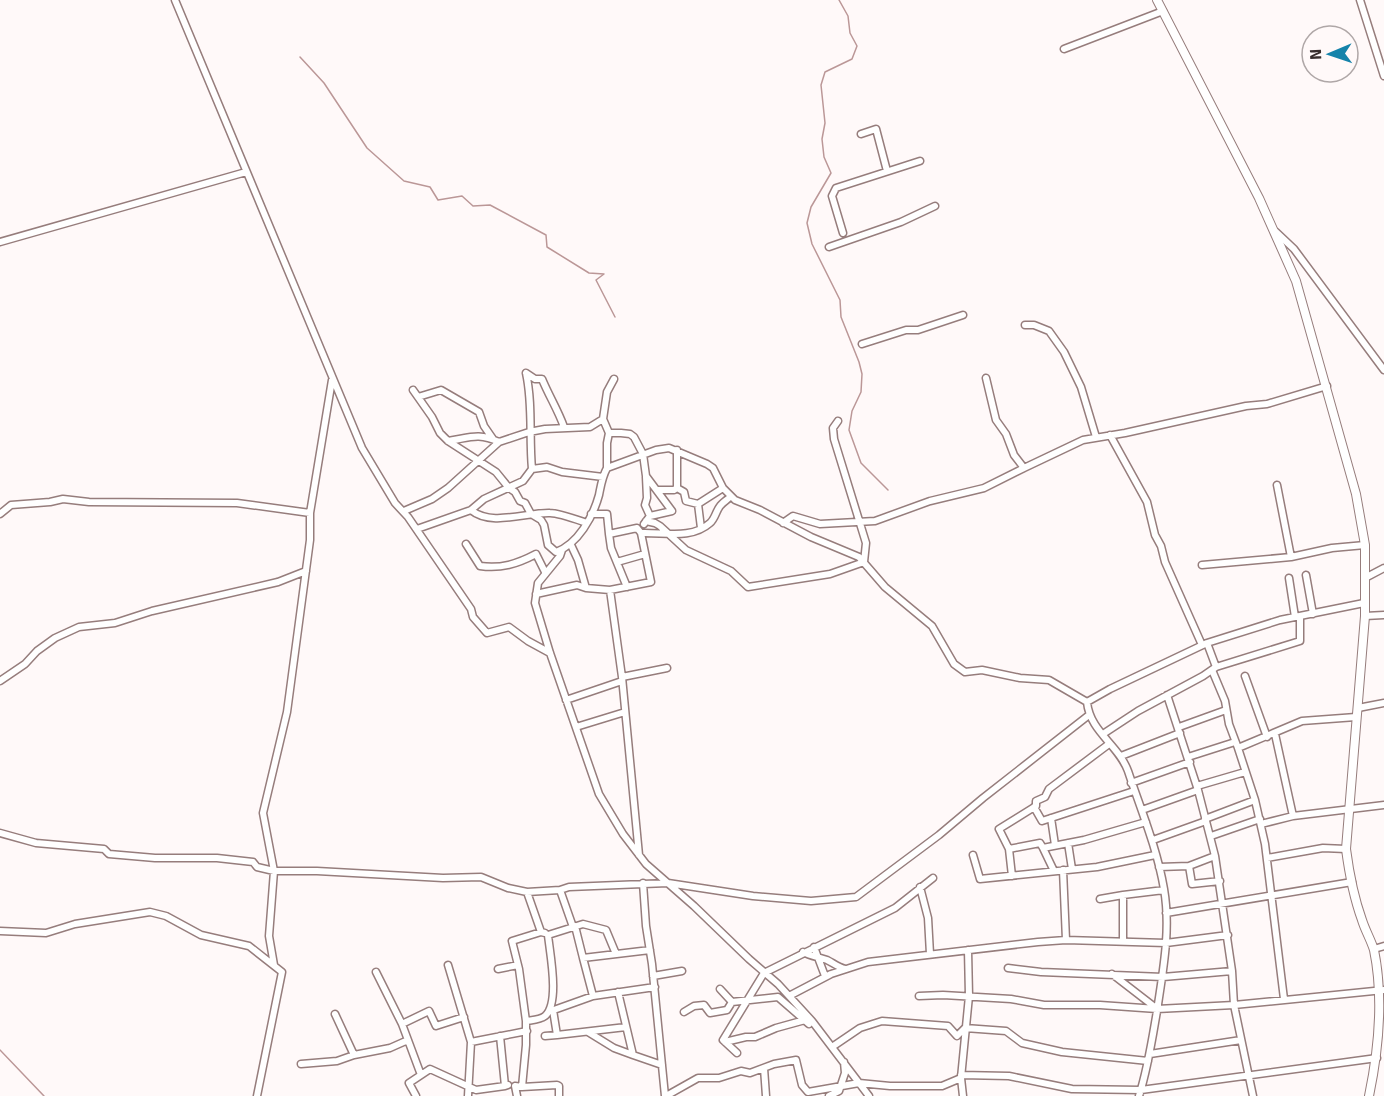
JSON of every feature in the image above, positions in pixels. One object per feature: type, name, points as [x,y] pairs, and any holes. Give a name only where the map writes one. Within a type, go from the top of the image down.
[{"type":"street","points":[[175,0],[362,448],[395,503],[417,529],[471,609],[473,616],[487,633],[509,627],[550,653]]},
{"type":"street","points":[[1157,0],[1275,232],[1296,281],[1356,494],[1365,545],[1365,616],[1346,849],[1352,882],[1362,920],[1374,949],[1383,990],[1377,1058],[1369,1096]]},
{"type":"street","points":[[1360,0],[1384,76]]},
{"type":"street","points":[[1064,49],[1163,11]]},
{"type":"street","points":[[861,134],[876,129],[887,171]]},
{"type":"street","points":[[843,233],[832,196],[836,188],[920,161]]},
{"type":"street","points":[[0,242],[246,172]]},
{"type":"street","points":[[829,247],[901,222],[935,206]]},
{"type":"street","points":[[1275,232],[1301,257],[1384,370]]},
{"type":"street","points":[[862,344],[906,330],[918,330],[963,315]]},
{"type":"street","points":[[1025,325],[1035,325],[1048,331],[1064,352],[1081,387],[1096,437]]},
{"type":"street","points":[[532,470],[529,432],[530,392],[525,373],[535,379],[542,379],[550,398],[558,409],[564,428]]},
{"type":"street","points":[[986,378],[996,420],[1014,455],[1024,468]]},
{"type":"street","points":[[274,965],[269,936],[274,871],[263,813],[287,712],[306,571],[310,513],[332,379]]},
{"type":"street","points":[[413,390],[440,433],[448,441],[499,475],[532,514],[541,520],[549,547],[556,552],[572,545],[587,523],[599,496],[607,468],[609,434],[603,419],[606,392],[614,379]]},
{"type":"street","points":[[783,523],[793,516],[820,524],[874,521],[930,501],[984,488],[1083,440],[1202,414],[1267,404],[1327,386]]},
{"type":"street","points":[[418,397],[441,390],[459,398],[480,412],[484,426],[496,441]]},
{"type":"street","points":[[448,441],[474,435],[496,441],[529,432],[590,427],[603,419]]},
{"type":"street","points":[[838,421],[833,428],[834,439],[866,543],[864,562]]},
{"type":"street","points":[[609,434],[630,434],[643,454],[647,498],[645,505],[648,519],[670,534],[686,550],[731,572],[748,587],[830,574],[864,562]]},
{"type":"street","points":[[1110,435],[1147,502],[1155,535],[1161,546],[1165,562],[1204,644],[1225,701],[1261,821],[1284,999]]},
{"type":"street","points":[[404,511],[432,499],[448,488],[496,441]]},
{"type":"street","points":[[607,468],[663,448],[677,450],[713,468],[730,497],[856,555],[885,587],[932,626],[954,664],[965,672],[982,670],[1049,681],[1087,702]]},
{"type":"street","points":[[677,450],[677,488]]},
{"type":"street","points":[[417,529],[471,510],[484,499],[523,481],[532,470],[547,467],[562,472],[603,477]]},
{"type":"street","points":[[640,532],[648,519],[672,511],[646,476]]},
{"type":"street","points":[[1278,485],[1291,557]]},
{"type":"street","points":[[657,490],[677,488],[684,492],[686,501],[698,504],[723,488]]},
{"type":"street","points":[[640,532],[681,535],[700,528],[710,523],[720,506],[730,497]]},
{"type":"street","points":[[0,514],[11,505],[63,499],[89,502],[237,503],[310,513]]},
{"type":"street","points":[[698,504],[700,528]]},
{"type":"street","points":[[471,510],[476,514],[511,518],[554,513],[587,523]]},
{"type":"street","points":[[591,514],[607,514],[611,548],[627,587]]},
{"type":"street","points":[[536,594],[577,585],[610,590],[651,582],[640,532],[637,528],[609,534]]},
{"type":"street","points":[[466,544],[480,567],[511,566],[536,554],[545,572]]},
{"type":"street","points":[[572,545],[586,588]]},
{"type":"street","points":[[1202,565],[1291,557],[1332,548],[1365,545]]},
{"type":"street","points":[[562,550],[560,556],[538,583],[535,603],[599,794],[639,856],[789,996],[869,1096]]},
{"type":"street","points":[[617,562],[645,554]]},
{"type":"street","points":[[1365,578],[1384,568]]},
{"type":"street","points":[[0,681],[25,664],[55,638],[79,627],[115,623],[152,610],[278,582],[306,571]]},
{"type":"street","points":[[1306,575],[1313,614]]},
{"type":"street","points":[[1103,734],[1138,711],[1214,668],[1300,641],[1298,617],[1289,578]]},
{"type":"street","points":[[610,590],[622,679],[639,856]]},
{"type":"street","points":[[1087,702],[1204,644],[1298,617],[1364,603]]},
{"type":"street","points":[[1365,616],[1384,615]]},
{"type":"street","points":[[566,700],[622,679],[667,668]]},
{"type":"street","points":[[1245,676],[1267,737]]},
{"type":"street","points":[[1167,695],[1198,788],[1215,856],[1228,935],[1234,1005],[1253,1096]]},
{"type":"street","points":[[1087,702],[1089,715],[1109,744],[1121,756],[1152,840],[1164,890],[1166,943],[1163,977],[1149,1058],[1140,1093]]},
{"type":"street","points":[[1131,783],[1189,760],[1267,737],[1302,721],[1357,712],[1384,703]]},
{"type":"street","points":[[1121,756],[1226,710]]},
{"type":"street","points":[[576,727],[625,712]]},
{"type":"street","points":[[0,833],[36,843],[104,849],[109,854],[155,858],[217,858],[253,862],[257,867],[274,871],[309,870],[443,879],[481,877],[508,888],[527,892],[560,890],[569,887],[668,883],[753,896],[811,901],[856,897],[939,835],[1089,715]]},
{"type":"street","points":[[1275,734],[1293,816]]},
{"type":"street","points":[[1012,876],[1009,849],[999,829],[1036,806],[1036,801],[1045,797],[1049,789],[1109,744]]},
{"type":"street","points":[[1142,810],[1245,772]]},
{"type":"street","points":[[1034,807],[1042,821],[1134,791]]},
{"type":"street","points":[[1152,840],[1255,800]]},
{"type":"street","points":[[1210,836],[1261,821],[1384,805]]},
{"type":"street","points":[[1051,818],[1055,845]]},
{"type":"street","points":[[1043,848],[1146,822]]},
{"type":"street","points":[[1009,849],[1040,843],[1054,871]]},
{"type":"street","points":[[1068,843],[1072,869]]},
{"type":"street","points":[[1267,858],[1323,849],[1346,849]]},
{"type":"street","points":[[973,855],[980,879],[1097,867],[1155,855]]},
{"type":"street","points":[[1159,867],[1190,866],[1215,856]]},
{"type":"street","points":[[1190,866],[1192,884],[1220,881]]},
{"type":"street","points":[[1063,870],[1066,940]]},
{"type":"street","points":[[737,1053],[723,1040],[764,973],[895,908],[933,878]]},
{"type":"street","points":[[1166,913],[1352,882]]},
{"type":"street","points":[[643,883],[666,1096],[698,1078],[719,1078],[741,1071],[750,1073],[774,1064],[796,1060],[802,1085],[808,1092],[859,1083],[890,1086],[942,1086],[961,1076],[1009,1076],[1072,1089],[1140,1093],[1249,1075],[1377,1058]]},
{"type":"street","points":[[920,887],[928,918],[930,954]]},
{"type":"street","points":[[560,890],[574,927],[593,996]]},
{"type":"street","points":[[1100,899],[1164,890]]},
{"type":"street","points":[[527,892],[545,933],[553,989],[550,1011],[557,1035]]},
{"type":"street","points":[[1123,895],[1123,941]]},
{"type":"street","points":[[0,931],[46,933],[75,924],[150,912],[166,916],[201,935],[249,946],[282,972],[257,1096]]},
{"type":"street","points":[[517,1096],[527,1031],[518,964],[512,941],[583,924],[606,930],[616,954]]},
{"type":"street","points":[[789,996],[825,976],[868,962],[1066,940],[1166,943],[1228,935]]},
{"type":"street","points":[[1374,949],[1384,946]]},
{"type":"street","points":[[814,947],[825,976]]},
{"type":"street","points":[[583,958],[650,950]]},
{"type":"street","points":[[963,1096],[961,1076],[969,996],[968,950]]},
{"type":"street","points":[[803,952],[826,959],[845,969]]},
{"type":"street","points":[[498,969],[518,964]]},
{"type":"street","points":[[448,965],[471,1042],[468,1096]]},
{"type":"street","points":[[1008,968],[1163,977],[1232,971]]},
{"type":"street","points":[[653,976],[682,971]]},
{"type":"street","points":[[376,972],[402,1024],[421,1075]]},
{"type":"street","points":[[1112,974],[1157,1009]]},
{"type":"street","points":[[526,1021],[543,1018],[550,1011],[593,996],[655,987]]},
{"type":"street","points":[[720,989],[732,1002]]},
{"type":"street","points":[[919,996],[969,996],[1011,999],[1044,1005],[1100,1005],[1157,1009],[1234,1005],[1383,990]]},
{"type":"street","points":[[618,992],[633,1055]]},
{"type":"street","points":[[732,1002],[778,997],[827,1041]]},
{"type":"street","points":[[684,1012],[694,1006],[704,1005],[710,1013],[727,1010],[732,1002]]},
{"type":"street","points":[[402,1024],[429,1011],[436,1026],[464,1017]]},
{"type":"street","points":[[335,1014],[354,1055]]},
{"type":"street","points":[[725,1042],[755,1037],[806,1020]]},
{"type":"street","points":[[832,1047],[860,1028],[882,1021],[948,1026],[957,1036],[965,1028],[1006,1031],[1022,1043],[1062,1052],[1149,1058],[1240,1040]]},
{"type":"street","points":[[545,1036],[626,1027]]},
{"type":"street","points":[[471,1042],[527,1031]]},
{"type":"street","points":[[588,1032],[614,1048],[662,1065]]},
{"type":"street","points":[[500,1036],[505,1086]]},
{"type":"street","points":[[301,1064],[337,1060],[390,1048],[408,1040]]},
{"type":"street","points":[[829,1096],[839,1091],[841,1087],[844,1062]]},
{"type":"street","points":[[764,1068],[768,1096]]},
{"type":"street","points":[[416,1096],[409,1083],[430,1069],[476,1090],[505,1086],[556,1085],[559,1086],[559,1096]]},
{"type":"waterway","points":[[839,0],[848,16],[850,33],[857,46],[852,59],[825,72],[821,85],[825,123],[822,139],[824,157],[831,173],[811,207],[807,223],[812,244],[840,300],[841,317],[862,374],[861,392],[852,411],[849,430],[861,463],[888,490]]},
{"type":"waterway","points":[[300,57],[324,83],[367,148],[404,181],[430,187],[438,200],[462,196],[473,206],[490,205],[546,235],[547,247],[589,273],[604,274],[596,280],[615,317]]},
{"type":"waterway","points":[[0,1050],[44,1096]]}]
